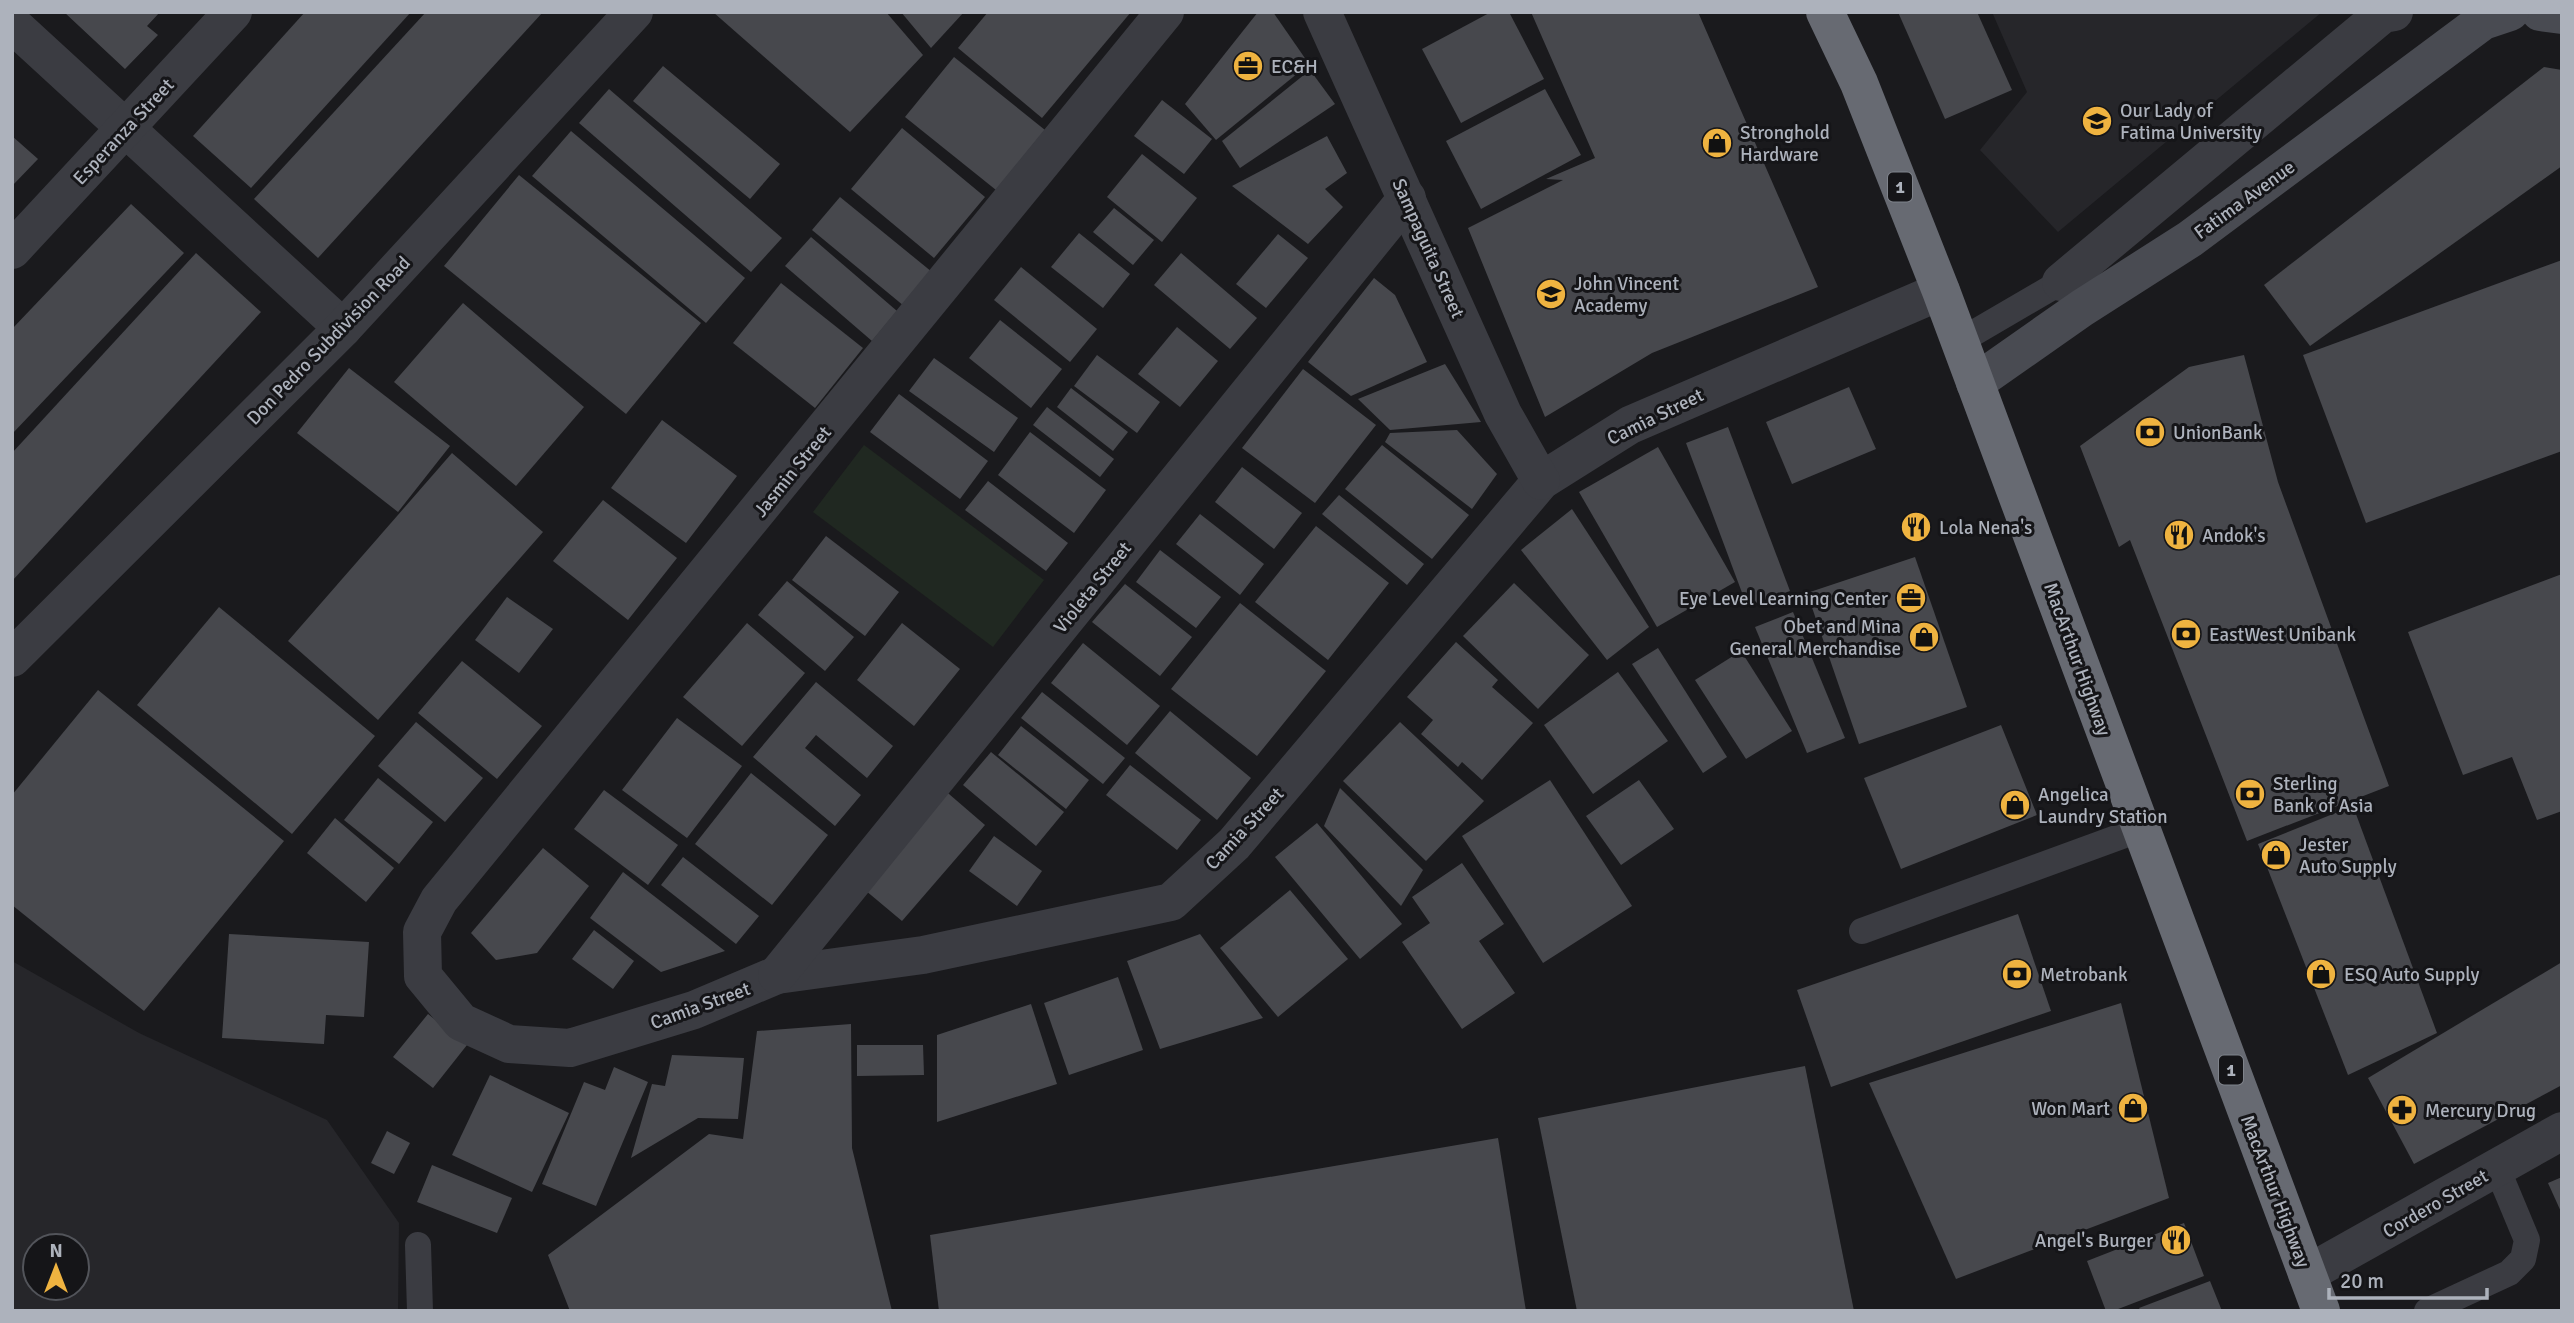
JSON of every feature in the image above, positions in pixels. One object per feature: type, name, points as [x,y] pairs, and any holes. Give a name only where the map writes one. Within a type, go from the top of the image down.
[{"type":"highway","name":"MacArthur Highway","points":[[1825,12],[1859,83],[1941,291],[2321,1311]]},
{"type":"street","name":"Esperanza Street","points":[[12,250],[233,12]]},
{"type":"street","name":"Don Pedro Subdivision Road","points":[[12,658],[343,328],[634,12]]},
{"type":"street","name":"Jasmin Street","points":[[422,932],[448,890],[1165,12]]},
{"type":"street","name":"Sampaguita Street","points":[[1322,12],[1503,414],[1541,481]]},
{"type":"street","points":[[2061,282],[2383,14],[2394,12]]},
{"type":"street","points":[[2540,12],[2562,15]]},
{"type":"street","name":"Fatima Avenue","points":[[1975,383],[2082,308],[2190,239],[2483,15]]},
{"type":"street","points":[[12,24],[343,328]]},
{"type":"street","name":"Violeta Street","points":[[777,975],[1407,198]]},
{"type":"street","name":"Camia Street","points":[[422,932],[423,976],[461,1022],[509,1044],[570,1048],[694,1010],[777,975],[923,955],[1171,902],[1234,844],[1541,481],[1630,425],[1941,291]]},
{"type":"street","name":"Cordero Street","points":[[2307,1274],[2562,1131]]},
{"type":"lane","points":[[1960,341],[2061,282]]},
{"type":"lane","points":[[1862,931],[2141,829]]},
{"type":"lane","points":[[2427,1311],[2509,1273],[2523,1259],[2527,1240],[2497,1168]]},
{"type":"lane","points":[[418,1245],[420,1311]]},
{"type":"shaded area","name":"Our Lady of Fatima University","points":[[1992,12],[2322,12],[2058,232],[1980,150],[2027,92]]},
{"type":"shaded area","points":[[864,445],[1044,580],[993,647],[813,512]]},
{"type":"shaded area","points":[[12,961],[139,1033],[327,1120],[399,1223],[398,1311],[12,1311]]},
{"type":"building","points":[[64,12],[160,12],[147,26],[158,35],[125,69]]},
{"type":"building","points":[[305,12],[411,12],[251,188],[193,136]]},
{"type":"building","points":[[426,12],[543,12],[318,258],[254,199]]},
{"type":"building","points":[[713,12],[886,12],[923,55],[850,132]]},
{"type":"building","points":[[901,12],[964,12],[931,48]]},
{"type":"building","points":[[988,12],[1131,12],[1042,118],[958,48]]},
{"type":"building","points":[[1258,12],[1273,12],[1309,64],[1216,140],[1185,104]]},
{"type":"building","points":[[1491,12],[1509,12],[1544,79],[1461,123],[1422,49]]},
{"type":"building","points":[[1531,12],[1698,12],[1818,287],[1652,353],[1545,417],[1468,228],[1563,180],[1546,179],[1595,158]]},
{"type":"building","points":[[1898,12],[1977,12],[2012,90],[1945,119]]},
{"type":"building","points":[[954,57],[1045,130],[996,190],[905,117]]},
{"type":"building","points":[[663,66],[780,164],[750,199],[633,101]]},
{"type":"building","points":[[2544,67],[2562,70],[2562,166],[2310,346],[2264,285]]},
{"type":"building","points":[[1310,70],[1335,104],[1240,168],[1222,141]]},
{"type":"building","points":[[609,89],[782,238],[751,272],[579,123]]},
{"type":"building","points":[[1545,89],[1581,155],[1481,209],[1446,141]]},
{"type":"building","points":[[1162,100],[1212,139],[1184,174],[1134,136]]},
{"type":"building","points":[[902,128],[985,197],[934,258],[851,189]]},
{"type":"building","points":[[571,131],[745,278],[706,323],[532,176]]},
{"type":"building","points":[[12,136],[38,159],[12,186]]},
{"type":"building","points":[[1327,136],[1347,173],[1325,189],[1343,207],[1308,244],[1232,186]]},
{"type":"building","points":[[1142,154],[1197,198],[1162,242],[1107,197]]},
{"type":"building","points":[[519,175],[701,323],[626,414],[444,266]]},
{"type":"building","points":[[840,197],[932,272],[904,306],[812,230]]},
{"type":"building","points":[[131,204],[184,253],[12,434],[12,329]]},
{"type":"building","points":[[1114,208],[1154,240],[1133,265],[1093,232]]},
{"type":"building","points":[[1079,233],[1130,274],[1103,308],[1051,267]]},
{"type":"building","points":[[1278,234],[1308,258],[1266,308],[1236,284]]},
{"type":"building","points":[[811,237],[897,311],[872,341],[785,266]]},
{"type":"building","points":[[196,253],[261,312],[12,581],[12,453]]},
{"type":"building","points":[[1181,253],[1257,318],[1230,349],[1154,285]]},
{"type":"building","points":[[2562,260],[2562,451],[2366,523],[2303,355]]},
{"type":"building","points":[[1021,267],[1097,329],[1070,362],[994,300]]},
{"type":"building","points":[[1374,278],[1395,295],[1427,362],[1351,396],[1308,362]]},
{"type":"building","points":[[781,283],[863,348],[815,408],[733,343]]},
{"type":"building","points":[[463,303],[584,407],[516,486],[394,382]]},
{"type":"building","points":[[1000,320],[1062,369],[1031,408],[969,358]]},
{"type":"building","points":[[1177,327],[1218,361],[1180,407],[1138,374]]},
{"type":"building","points":[[1097,355],[1160,402],[1137,433],[1074,386]]},
{"type":"building","points":[[2244,355],[2278,482],[2389,786],[2247,841],[2130,540],[2119,547],[2080,446],[2189,367]]},
{"type":"building","points":[[934,358],[1018,418],[994,452],[909,391]]},
{"type":"building","points":[[1445,364],[1481,422],[1390,430],[1358,399]]},
{"type":"building","points":[[349,368],[450,446],[398,512],[297,433]]},
{"type":"building","points":[[1303,369],[1376,425],[1315,503],[1242,448]]},
{"type":"building","points":[[1849,387],[1876,449],[1792,484],[1766,422]]},
{"type":"building","points":[[1071,388],[1128,432],[1113,451],[1057,407]]},
{"type":"building","points":[[899,394],[988,461],[960,499],[870,432]]},
{"type":"building","points":[[1047,407],[1114,459],[1100,477],[1033,425]]},
{"type":"building","points":[[662,420],[737,476],[686,543],[611,488]]},
{"type":"building","points":[[1728,427],[1790,591],[1747,606],[1686,443]]},
{"type":"building","points":[[1457,430],[1497,474],[1472,509],[1385,442],[1390,433]]},
{"type":"building","points":[[1030,432],[1106,490],[1074,533],[998,475]]},
{"type":"building","points":[[1382,445],[1469,515],[1432,559],[1345,489]]},
{"type":"building","points":[[1658,447],[1735,582],[1657,627],[1579,492]]},
{"type":"building","points":[[452,453],[543,532],[378,720],[288,641]]},
{"type":"building","points":[[1242,467],[1302,513],[1274,549],[1215,502]]},
{"type":"building","points":[[988,481],[1068,543],[1046,571],[965,510]]},
{"type":"building","points":[[1339,495],[1424,564],[1407,585],[1322,514]]},
{"type":"building","points":[[603,500],[677,558],[628,620],[553,561]]},
{"type":"building","points":[[1572,509],[1649,627],[1607,660],[1521,550]]},
{"type":"building","points":[[1200,514],[1264,564],[1240,595],[1176,544]]},
{"type":"building","points":[[1316,526],[1389,583],[1328,660],[1255,602]]},
{"type":"building","points":[[826,536],[899,592],[865,636],[792,580]]},
{"type":"building","points":[[1160,550],[1221,597],[1196,628],[1136,582]]},
{"type":"building","points":[[1915,557],[1967,707],[1859,744],[1807,593]]},
{"type":"building","points":[[2562,574],[2562,811],[2537,820],[2512,757],[2463,775],[2408,632]]},
{"type":"building","points":[[787,581],[854,637],[825,671],[758,615]]},
{"type":"building","points":[[1514,583],[1589,655],[1538,709],[1463,636]]},
{"type":"building","points":[[1125,584],[1192,637],[1160,676],[1092,622]]},
{"type":"building","points":[[507,597],[553,629],[519,673],[475,640]]},
{"type":"building","points":[[1240,603],[1326,671],[1257,756],[1171,689]]},
{"type":"building","points":[[219,607],[375,736],[292,834],[137,705]]},
{"type":"building","points":[[1793,612],[1845,738],[1807,753],[1755,627]]},
{"type":"building","points":[[747,623],[805,673],[742,746],[683,697]]},
{"type":"building","points":[[902,623],[960,669],[914,726],[857,680]]},
{"type":"building","points":[[1456,642],[1498,680],[1492,687],[1533,723],[1482,780],[1462,762],[1458,767],[1421,734],[1433,720],[1407,697]]},
{"type":"building","points":[[1083,643],[1160,706],[1127,745],[1051,683]]},
{"type":"building","points":[[1658,648],[1727,757],[1703,773],[1632,664]]},
{"type":"building","points":[[1741,651],[1792,731],[1746,759],[1695,680]]},
{"type":"building","points":[[462,661],[542,726],[497,779],[418,713]]},
{"type":"building","points":[[1618,672],[1668,741],[1593,794],[1544,725]]},
{"type":"building","points":[[816,682],[893,746],[867,778],[816,735],[805,748],[861,795],[835,826],[753,757]]},
{"type":"building","points":[[98,690],[284,841],[144,1011],[12,905],[12,795]]},
{"type":"building","points":[[1042,692],[1125,758],[1103,784],[1021,718]]},
{"type":"building","points":[[1170,711],[1251,778],[1217,820],[1135,753]]},
{"type":"building","points":[[677,718],[742,766],[687,838],[622,790]]},
{"type":"building","points":[[416,722],[483,778],[445,822],[378,766]]},
{"type":"building","points":[[1400,722],[1484,801],[1426,861],[1343,781]]},
{"type":"building","points":[[2001,725],[2037,815],[1901,869],[1864,778]]},
{"type":"building","points":[[1021,726],[1089,780],[1066,809],[998,755]]},
{"type":"building","points":[[991,752],[1064,812],[1036,846],[963,785]]},
{"type":"building","points":[[1130,765],[1201,820],[1177,850],[1106,795]]},
{"type":"building","points":[[751,773],[828,835],[772,905],[695,844]]},
{"type":"building","points":[[378,778],[433,822],[399,864],[344,820]]},
{"type":"building","points":[[1550,780],[1632,906],[1543,963],[1462,836]]},
{"type":"building","points":[[1639,780],[1674,829],[1621,865],[1586,816]]},
{"type":"building","points":[[942,788],[985,825],[902,921],[859,885]]},
{"type":"building","points":[[1340,788],[1423,870],[1401,906],[1324,826]]},
{"type":"building","points":[[604,790],[678,845],[648,885],[574,829]]},
{"type":"building","points":[[2353,806],[2437,1033],[2348,1075],[2258,844]]},
{"type":"building","points":[[335,818],[394,868],[366,902],[307,853]]},
{"type":"building","points":[[1317,823],[1402,924],[1360,959],[1275,857]]},
{"type":"building","points":[[994,836],[1042,871],[1017,906],[969,871]]},
{"type":"building","points":[[543,848],[589,886],[537,953],[496,960],[471,933]]},
{"type":"building","points":[[683,857],[759,916],[736,944],[661,885]]},
{"type":"building","points":[[1462,863],[1504,924],[1479,941],[1515,993],[1462,1029],[1402,942],[1430,923],[1412,897]]},
{"type":"building","points":[[623,872],[725,951],[661,972],[590,918]]},
{"type":"building","points":[[1290,890],[1348,959],[1278,1017],[1220,948]]},
{"type":"building","points":[[2018,914],[2051,1011],[1831,1087],[1797,990]]},
{"type":"building","points":[[594,930],[634,961],[613,989],[572,959]]},
{"type":"building","points":[[229,934],[369,942],[364,1017],[326,1015],[324,1044],[222,1038]]},
{"type":"building","points":[[1200,934],[1263,1018],[1160,1049],[1127,961]]},
{"type":"building","points":[[2562,962],[2562,1085],[2414,1164],[2368,1078]]},
{"type":"building","points":[[1118,977],[1143,1050],[1069,1075],[1044,1003]]},
{"type":"building","points":[[2121,1003],[2169,1198],[1956,1279],[1869,1083]]},
{"type":"building","points":[[1031,1004],[1057,1084],[937,1122],[937,1035]]},
{"type":"building","points":[[428,1014],[467,1045],[433,1088],[393,1057]]},
{"type":"building","points":[[851,1024],[852,1148],[892,1311],[570,1311],[548,1255],[709,1134],[743,1139],[757,1031]]},
{"type":"building","points":[[857,1045],[923,1045],[924,1075],[857,1076]]},
{"type":"building","points":[[672,1055],[744,1058],[738,1119],[698,1118],[631,1158],[652,1084],[665,1086]]},
{"type":"building","points":[[1805,1066],[1854,1311],[1577,1311],[1538,1118]]},
{"type":"building","points":[[614,1067],[648,1082],[596,1206],[542,1184],[584,1082],[605,1090]]},
{"type":"building","points":[[490,1075],[569,1113],[532,1192],[452,1155]]},
{"type":"building","points":[[387,1131],[410,1143],[394,1174],[371,1163]]},
{"type":"building","points":[[1498,1138],[1526,1311],[939,1311],[930,1235]]},
{"type":"building","points":[[432,1165],[512,1198],[497,1233],[417,1202]]},
{"type":"building","points":[[2562,1177],[2562,1214],[2548,1183]]},
{"type":"building","points":[[2184,1223],[2204,1276],[2113,1311],[2106,1311],[2087,1261]]},
{"type":"building","points":[[2210,1281],[2222,1311],[2141,1311],[2139,1308]]},
{"type":"place","name":"EC&H","points":[[1248,66]]},
{"type":"place","name":"Our Lady of Fatima University","points":[[2097,121]]},
{"type":"place","name":"Stronghold Hardware","points":[[1717,143]]},
{"type":"place","name":"John Vincent Academy","points":[[1551,294]]},
{"type":"place","name":"UnionBank","points":[[2150,432]]},
{"type":"place","name":"Lola Nena's","points":[[1916,527]]},
{"type":"place","name":"Andok's","points":[[2179,535]]},
{"type":"place","name":"Eye Level Learning Center","points":[[1911,598]]},
{"type":"place","name":"EastWest Unibank","points":[[2186,634]]},
{"type":"place","name":"Obet and Mina General Merchandise","points":[[1924,637]]},
{"type":"place","name":"Sterling Bank of Asia","points":[[2250,794]]},
{"type":"place","name":"Angelica Laundry Station","points":[[2015,805]]},
{"type":"place","name":"Jester Auto Supply","points":[[2276,855]]},
{"type":"place","name":"Metrobank","points":[[2017,974]]},
{"type":"place","name":"ESQ Auto Supply","points":[[2321,974]]},
{"type":"place","name":"Won Mart","points":[[2133,1108]]},
{"type":"place","name":"Mercury Drug","points":[[2402,1110]]},
{"type":"place","name":"Angel's Burger","points":[[2176,1240]]}]
